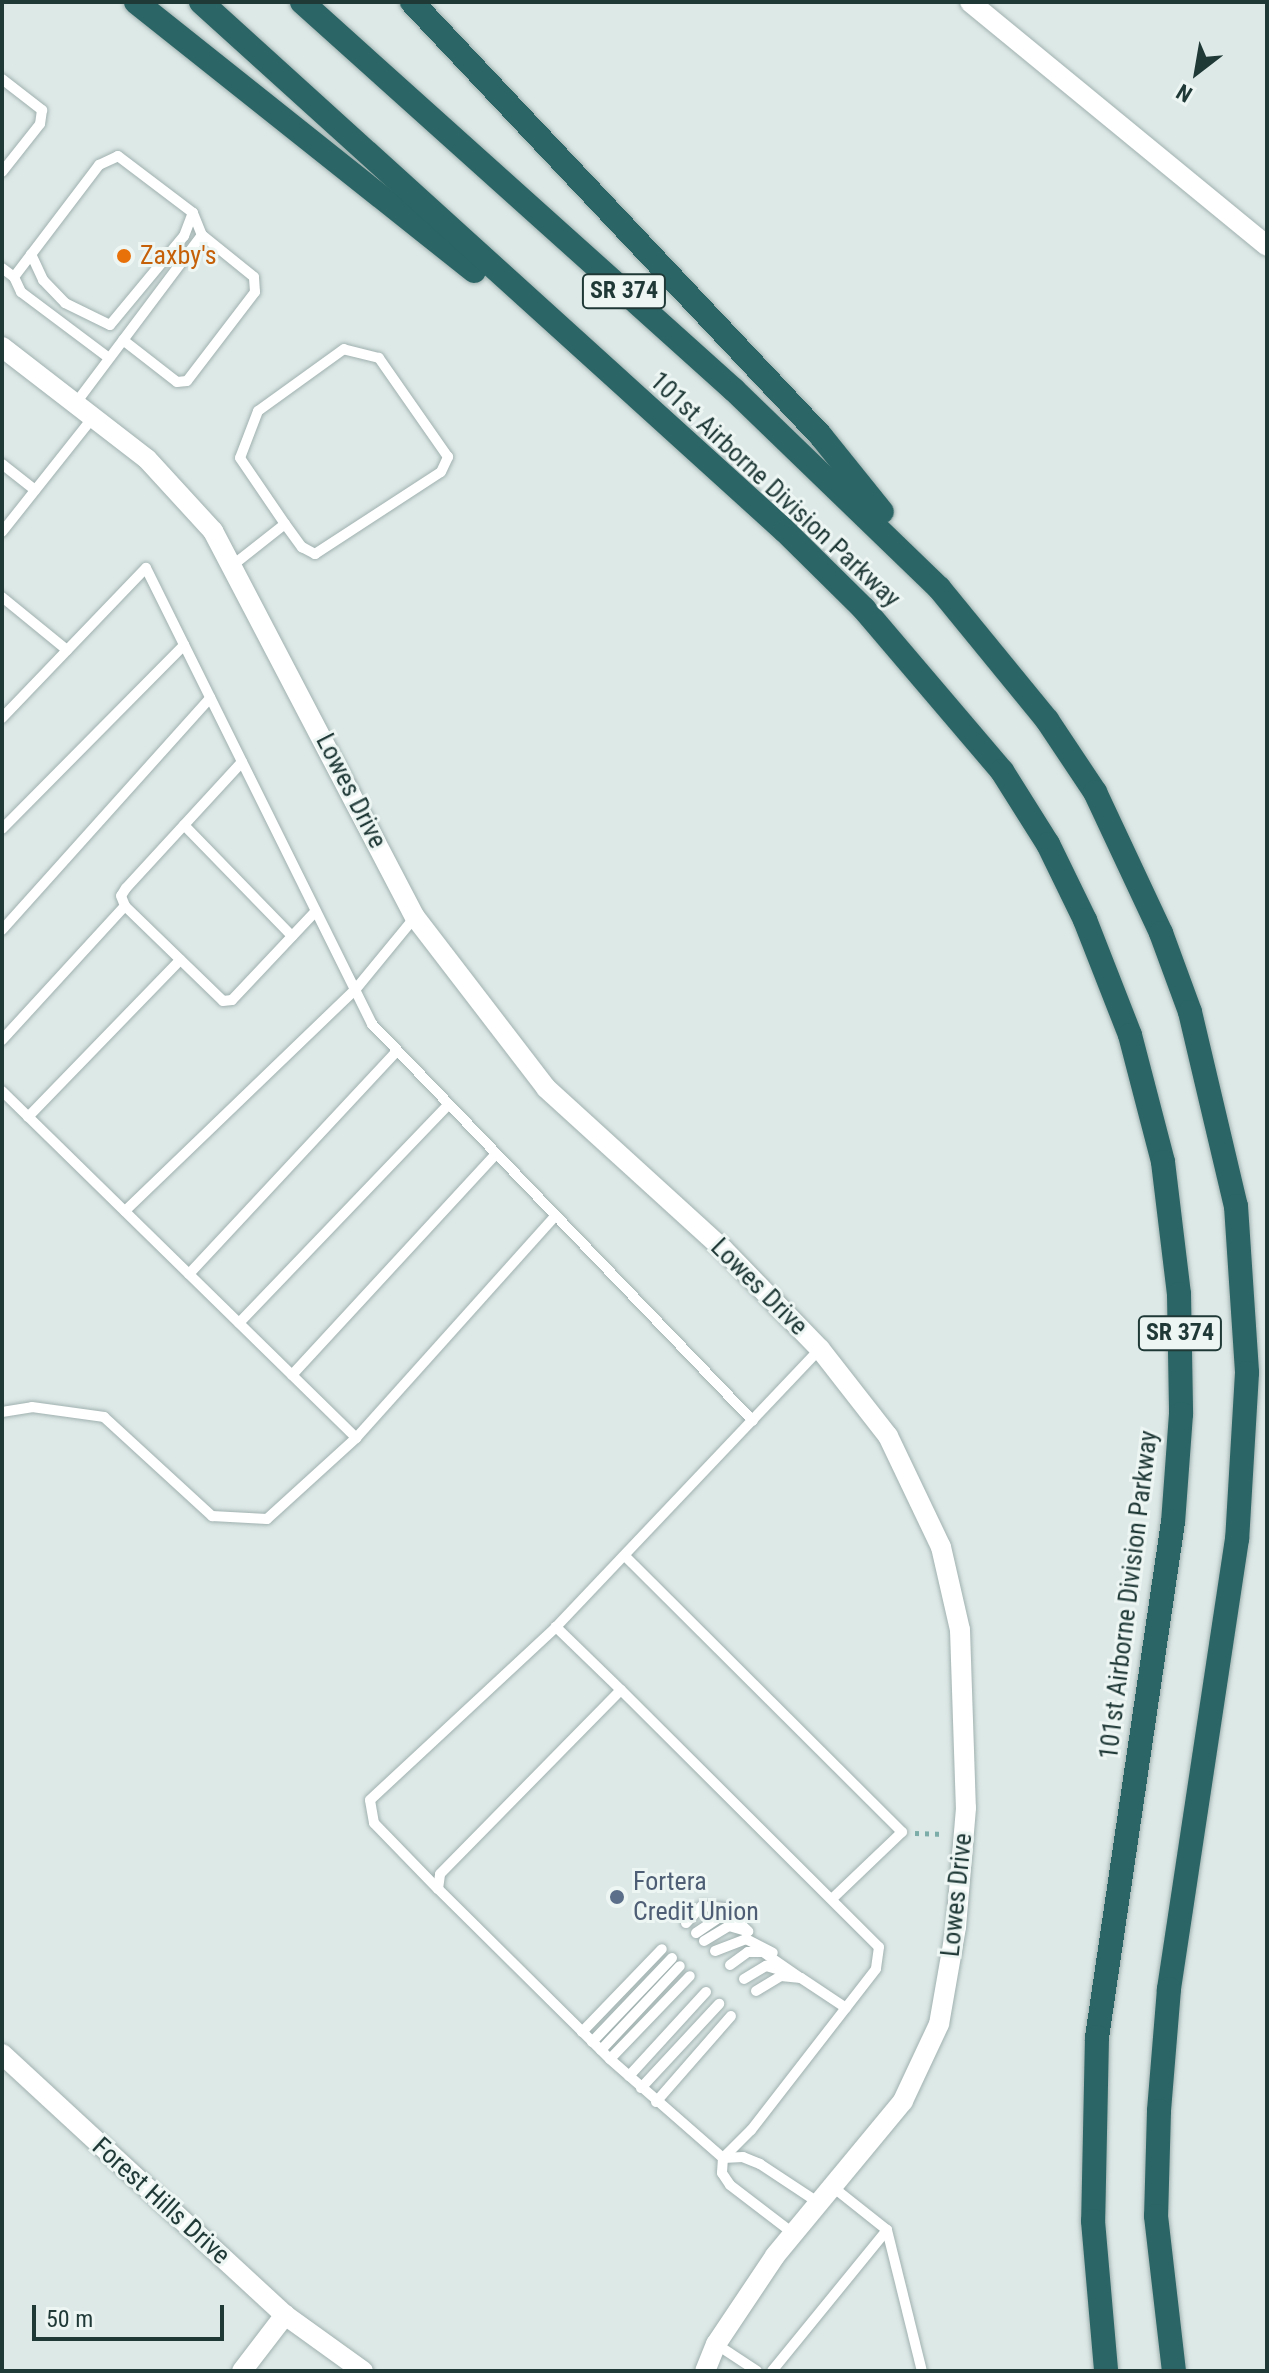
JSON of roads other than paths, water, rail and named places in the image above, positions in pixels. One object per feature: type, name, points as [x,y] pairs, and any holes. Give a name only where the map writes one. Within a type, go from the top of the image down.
[{"type":"highway","points":[[136,2],[693,449]]},
{"type":"highway","name":"101st Airborne Division Parkway","points":[[201,2],[693,449],[864,609],[1002,771],[1048,844],[1085,920],[1130,1035],[1163,1162],[1179,1294],[1181,1414],[1173,1522],[1097,2037],[1093,2221],[1106,2371]]},
{"type":"highway","name":"101st Airborne Division Parkway","points":[[302,2],[734,390],[939,588],[1047,720],[1095,792],[1125,851],[1190,1012],[1236,1206],[1247,1373],[1244,1466],[1237,1539],[1169,1989],[1159,2111],[1156,2216],[1174,2371]]},
{"type":"highway","points":[[412,2],[840,458],[939,588]]},
{"type":"street","points":[[970,2],[1267,246]]},
{"type":"street","name":"Lowes Drive","points":[[2,347],[147,459],[213,531],[415,917],[546,1088],[723,1249],[820,1349],[888,1436],[941,1547],[960,1630],[964,1835],[956,1927],[939,2024],[903,2101],[794,2234],[716,2344],[705,2371]]},
{"type":"street","name":"Forest Hills Drive","points":[[2,2054],[285,2315],[363,2371]]},
{"type":"street","points":[[242,2371],[285,2315]]},
{"type":"lane","points":[[2,79],[42,110],[40,124],[2,172]]},
{"type":"lane","points":[[14,277],[99,165],[118,156],[193,213],[202,235],[254,277],[255,292],[187,381],[177,382],[123,340]]},
{"type":"lane","points":[[31,254],[43,280],[65,303],[110,325],[184,236],[193,213]]},
{"type":"lane","points":[[75,404],[202,235]]},
{"type":"lane","points":[[2,268],[14,277],[21,292],[109,358]]},
{"type":"lane","points":[[344,349],[379,358],[448,457],[441,472],[315,554],[302,547],[285,524],[240,458],[258,411],[344,349]]},
{"type":"lane","points":[[2,532],[93,417]]},
{"type":"lane","points":[[2,464],[35,490]]},
{"type":"lane","points":[[233,565],[285,524]]},
{"type":"lane","points":[[2,718],[146,568],[372,1024],[753,1421]]},
{"type":"lane","points":[[2,597],[67,650]]},
{"type":"lane","points":[[2,829],[184,645]]},
{"type":"lane","points":[[2,930],[210,698]]},
{"type":"lane","points":[[242,762],[126,888],[121,896],[125,906],[223,1001],[232,1000],[316,911]]},
{"type":"lane","points":[[184,825],[292,936]]},
{"type":"lane","points":[[2,1040],[125,906]]},
{"type":"lane","points":[[125,1211],[355,990],[415,917]]},
{"type":"lane","points":[[28,1117],[180,960]]},
{"type":"lane","points":[[189,1274],[397,1051]]},
{"type":"lane","points":[[2,1091],[356,1438]]},
{"type":"lane","points":[[239,1323],[448,1105]]},
{"type":"lane","points":[[292,1375],[495,1155]]},
{"type":"lane","points":[[2,1412],[32,1407],[104,1417],[212,1516],[267,1519],[356,1438],[554,1217]]},
{"type":"lane","points":[[820,1349],[556,1627],[370,1800],[374,1823],[438,1889],[596,2046],[723,2158],[743,2157],[760,2164],[826,2195],[887,2230],[922,2371]]},
{"type":"lane","points":[[625,1556],[902,1832],[833,1898]]},
{"type":"lane","points":[[556,1627],[833,1898],[879,1947],[876,1969],[751,2130],[723,2158],[722,2173],[730,2185],[794,2234]]},
{"type":"lane","points":[[438,1889],[440,1874],[621,1690]]},
{"type":"lane","points":[[686,1923],[702,1906],[724,1908],[801,1978],[846,2008]]},
{"type":"lane","points":[[733,1917],[720,1917],[700,1937],[729,1926],[748,1931]]},
{"type":"lane","points":[[715,1951],[732,1940],[758,1941]]},
{"type":"lane","points":[[582,2032],[662,1949]]},
{"type":"lane","points":[[730,1965],[748,1952],[781,1960]]},
{"type":"lane","points":[[596,2046],[676,1962]]},
{"type":"lane","points":[[744,1979],[766,1966],[801,1978]]},
{"type":"lane","points":[[610,2059],[690,1976]]},
{"type":"lane","points":[[756,1991],[781,1976],[801,1978]]},
{"type":"lane","points":[[629,2076],[706,1992]]},
{"type":"lane","points":[[641,2088],[719,2004]]},
{"type":"lane","points":[[656,2102],[731,2016]]},
{"type":"lane","points":[[772,2371],[887,2230]]},
{"type":"lane","points":[[716,2344],[757,2371]]},
{"type":"place","name":"Zaxby's","points":[[124,256]]},
{"type":"place","name":"Fortera Credit Union","points":[[617,1897]]}]
